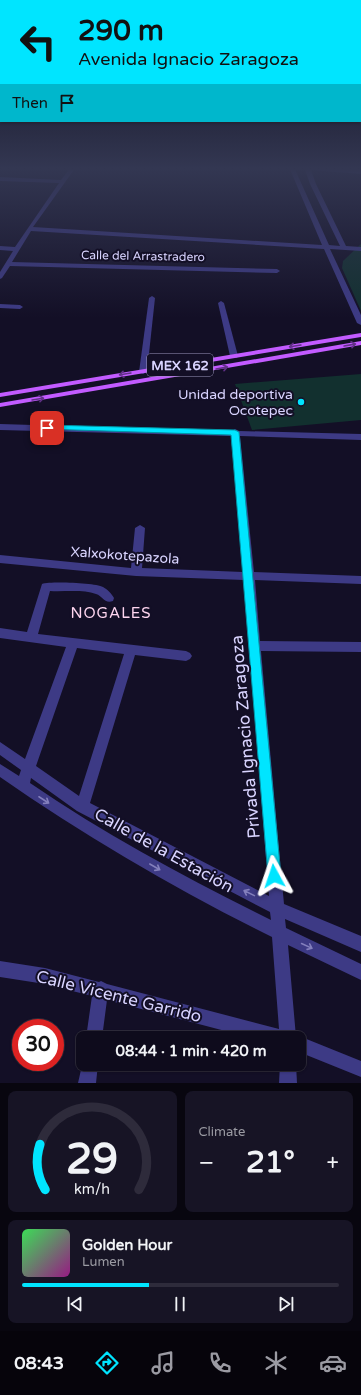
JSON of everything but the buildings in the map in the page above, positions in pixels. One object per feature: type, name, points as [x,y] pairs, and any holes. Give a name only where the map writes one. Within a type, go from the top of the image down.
[{"type":"main road","name":"MEX 162","points":[[0,395],[361,335]]},
{"type":"main road","name":"MEX 162","points":[[0,405],[361,343]]},
{"type":"street","points":[[1,274],[38,218]]},
{"type":"street","points":[[321,218],[327,247],[361,323]]},
{"type":"street","points":[[322,218],[344,248]]},
{"type":"street","points":[[29,230],[361,248]]},
{"type":"street","points":[[0,248],[17,248]]},
{"type":"street","name":"Calle del Arrastradero","points":[[8,264],[277,271]]},
{"type":"street","points":[[143,372],[152,298]]},
{"type":"street","points":[[221,302],[234,356]]},
{"type":"street","points":[[0,306],[20,307]]},
{"type":"street","points":[[0,426],[361,437]]},
{"type":"street","name":"Privada Ignacio Zaragoza","points":[[235,432],[249,577],[287,1031]]},
{"type":"street","points":[[136,572],[140,528]]},
{"type":"street","name":"Xalxokotepazola","points":[[0,559],[136,572],[361,580]]},
{"type":"street","points":[[31,637],[46,587],[100,590],[109,598]]},
{"type":"street","points":[[0,633],[186,656]]},
{"type":"street","points":[[22,786],[73,643]]},
{"type":"street","points":[[254,646],[361,647]]},
{"type":"street","points":[[82,806],[131,650]]},
{"type":"street","name":"Calle de la Estación","points":[[0,748],[82,806],[277,908],[361,944]]},
{"type":"street","name":"Calle de la Estación","points":[[0,770],[77,822],[196,891],[361,972]]},
{"type":"street","name":"Calle Vicente Garrido","points":[[0,968],[45,976],[256,1031]]},
{"type":"street","points":[[95,1031],[101,990]]},
{"type":"street","points":[[306,1047],[361,1069]]},
{"type":"street","points":[[87,1083],[89,1071]]},
{"type":"street","points":[[288,1071],[288,1083]]},
{"type":"green space","points":[[361,244],[361,311],[342,268],[343,261]]},
{"type":"green space","name":"Unidad deportiva Ocotepec","points":[[361,374],[361,420],[252,430],[235,384]]},
{"type":"place","name":"Unidad deportiva Ocotepec","points":[[301,402]]},
{"type":"district","name":"NOGALES","points":[[111,613]]},
{"type":"route","points":[[47,428],[235,432],[249,577],[274,876]]}]
